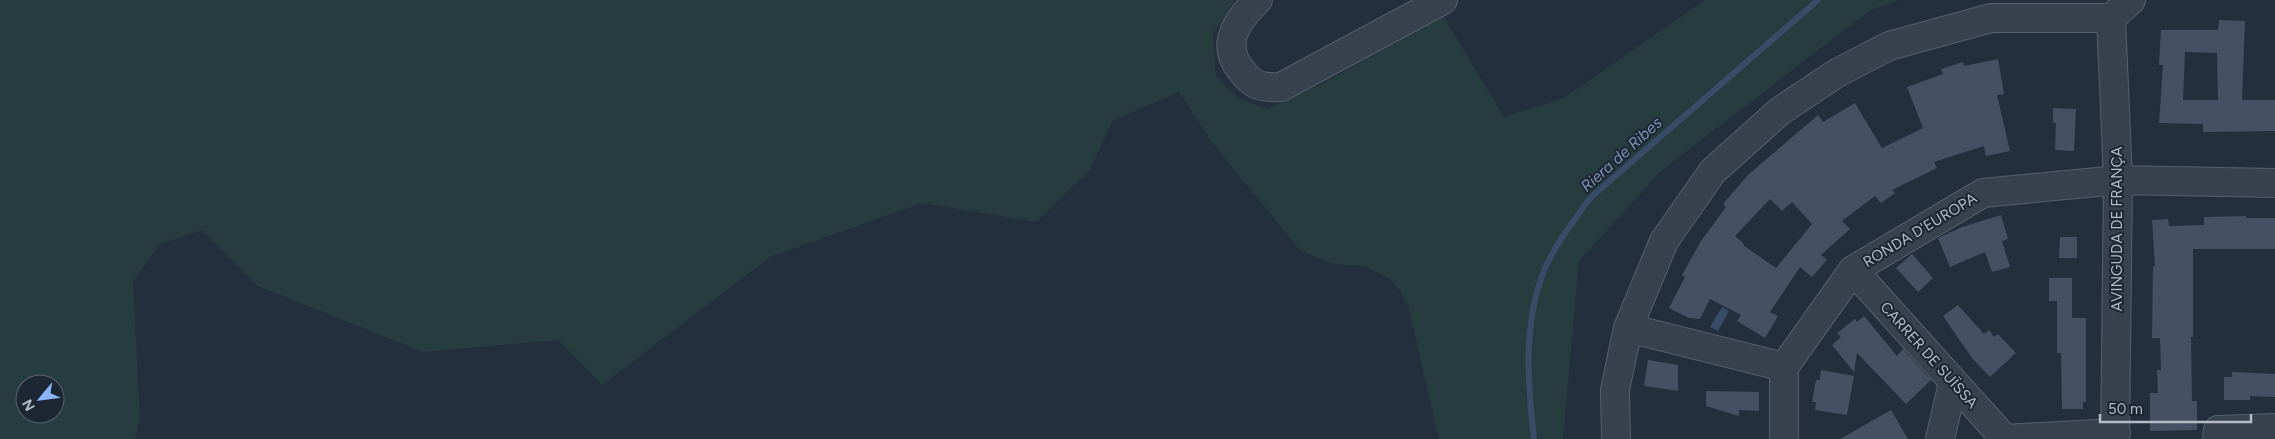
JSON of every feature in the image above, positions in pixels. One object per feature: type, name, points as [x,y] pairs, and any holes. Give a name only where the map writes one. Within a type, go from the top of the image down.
[{"type":"street","points":[[1258,0],[1244,14],[1234,31],[1231,43],[1233,60],[1246,78],[1262,88],[1281,87],[1442,0]]},
{"type":"street","points":[[1616,439],[1615,390],[1628,328],[1664,241],[1713,171],[1780,112],[1837,73],[1889,46],[1991,18],[2111,18],[2131,0]]},
{"type":"street","name":"AVINGUDA DE FRANÇA","points":[[2111,18],[2118,180],[2115,436]]},
{"type":"street","name":"RONDA D'EUROPA","points":[[1784,367],[1853,270],[1982,192],[2118,180],[2275,183]]},
{"type":"street","name":"CARRER DE SUÏSSA","points":[[1853,270],[2004,439]]},
{"type":"street","points":[[1628,328],[1784,367],[1784,439]]},
{"type":"street","points":[[1940,439],[1953,382]]},
{"type":"street","points":[[2217,439],[2218,430],[2275,428]]},
{"type":"street","points":[[2004,439],[2115,436]]},
{"type":"green space","points":[[0,0],[1235,0],[1213,34],[1216,76],[1238,98],[1267,109],[1324,83],[1443,16],[1504,117],[1564,98],[1705,0],[1899,0],[1869,11],[1661,171],[1579,261],[1563,439],[1439,439],[1409,310],[1401,292],[1391,279],[1364,266],[1333,264],[1299,249],[1211,141],[1179,92],[1112,121],[1090,170],[1036,222],[922,203],[770,257],[602,385],[558,340],[423,352],[258,286],[202,230],[160,244],[133,282],[140,420],[135,439],[0,439]]},
{"type":"water","points":[[1722,307],[1729,311],[1718,331],[1710,327]]},
{"type":"building","points":[[2219,20],[2245,21],[2242,100],[2275,100],[2275,131],[2203,132],[2203,124],[2159,123],[2163,65],[2159,65],[2161,30],[2218,30]],"holes":[[[2185,52],[2217,53],[2218,100],[2183,100]]]},
{"type":"building","points":[[1998,59],[2004,94],[1997,95],[2010,151],[1986,156],[1984,146],[1934,162],[1937,168],[1892,190],[1895,193],[1881,203],[1875,196],[1842,221],[1850,229],[1821,255],[1827,260],[1812,277],[1800,267],[1770,312],[1778,316],[1765,338],[1737,321],[1741,315],[1710,299],[1700,319],[1689,318],[1669,308],[1685,277],[1682,275],[1701,241],[1726,207],[1723,204],[1749,174],[1818,115],[1823,122],[1855,103],[1882,148],[1923,128],[1907,87],[1943,74],[1941,69],[1963,62],[1964,66]],"holes":[[[1770,199],[1782,211],[1792,202],[1812,224],[1776,268],[1743,245],[1735,236]]]},
{"type":"building","points":[[2053,108],[2076,109],[2074,151],[2055,150],[2056,123],[2053,123]]},
{"type":"building","points":[[2001,215],[2008,239],[2002,241],[2010,267],[1992,272],[1985,252],[1950,267],[1938,238],[1962,227]]},
{"type":"building","points":[[2246,216],[2246,218],[2275,218],[2275,249],[2193,249],[2192,401],[2197,401],[2197,430],[2150,431],[2150,393],[2158,393],[2157,370],[2161,370],[2160,338],[2152,338],[2153,266],[2155,266],[2152,220],[2168,219],[2169,226],[2204,225],[2204,217]]},
{"type":"building","points":[[2060,237],[2077,237],[2077,258],[2059,258]]},
{"type":"building","points":[[1912,254],[1933,278],[1918,292],[1896,268]]},
{"type":"building","points":[[2049,278],[2072,278],[2072,318],[2086,318],[2086,402],[2083,402],[2083,409],[2062,409],[2061,353],[2057,353],[2057,301],[2049,301]]},
{"type":"building","points":[[1958,305],[1984,334],[1989,330],[1994,337],[1998,334],[2016,353],[1990,377],[1972,358],[1943,316]]},
{"type":"building","points":[[1864,316],[1897,356],[1903,349],[1931,380],[1906,404],[1857,353],[1854,372],[1832,345],[1841,337],[1837,333],[1855,319],[1857,322]]},
{"type":"building","points":[[1648,360],[1678,365],[1678,391],[1644,386]]},
{"type":"building","points":[[1821,370],[1854,376],[1847,415],[1815,410],[1816,402],[1812,402],[1816,380],[1820,380]]},
{"type":"building","points":[[2232,372],[2275,374],[2275,397],[2250,396],[2250,400],[2224,400],[2224,377],[2232,377]]},
{"type":"building","points":[[1706,391],[1759,392],[1759,411],[1739,410],[1739,416],[1706,406]]},
{"type":"building","points":[[1891,410],[1908,439],[1840,439]]},
{"type":"waterway","name":"Riera de Ribes","points":[[1534,439],[1529,377],[1532,316],[1542,276],[1551,255],[1563,236],[1590,198],[1818,0]]}]
